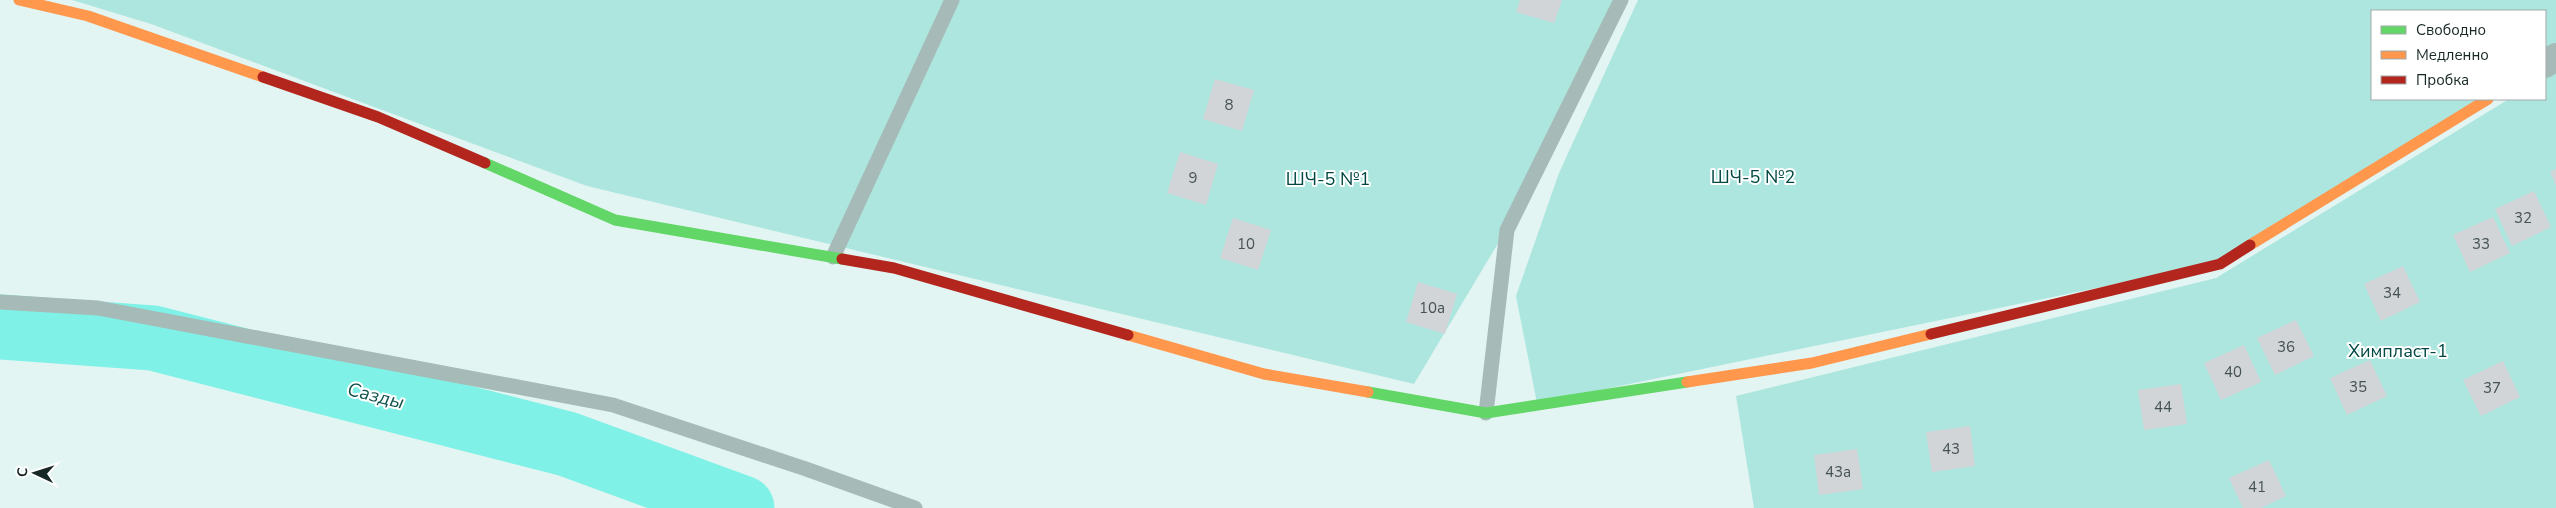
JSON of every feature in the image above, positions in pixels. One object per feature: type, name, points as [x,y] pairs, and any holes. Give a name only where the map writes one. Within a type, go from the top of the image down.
[{"type":"street","points":[[19,0],[88,16],[378,116],[614,220],[894,268],[1264,374],[1486,413],[1812,363],[2220,264],[2486,100]]},
{"type":"lane","points":[[88,16],[92,0]]},
{"type":"lane","points":[[833,257],[952,0]]},
{"type":"lane","points":[[1486,413],[1507,230],[1621,0]]},
{"type":"lane","points":[[0,302],[98,308],[613,404],[915,508]]},
{"type":"green space","name":"ШЧ-5 №1","points":[[72,0],[1614,0],[1506,230],[1414,384],[587,186],[151,24]]},
{"type":"green space","name":"ШЧ-5 №2","points":[[1638,0],[2556,0],[2556,58],[2546,64],[2546,10],[2371,10],[2371,100],[2486,100],[2218,263],[1537,403],[1516,296],[1559,173]]},
{"type":"green space","name":"Химпласт-1","points":[[2556,70],[2556,508],[1754,508],[1736,396],[2216,278],[2507,100],[2546,100],[2546,76]]},
{"type":"building","points":[[1520,0],[1562,0],[1554,23],[1516,12]]},
{"type":"building","points":[[1215,79],[1254,90],[1242,131],[1203,119]]},
{"type":"building","points":[[1180,152],[1218,164],[1206,205],[1167,193]]},
{"type":"building","points":[[2556,169],[2556,185],[2550,172]]},
{"type":"building","points":[[2534,191],[2551,227],[2512,246],[2495,209]]},
{"type":"building","points":[[2493,217],[2510,253],[2470,272],[2453,235]]},
{"type":"building","points":[[1233,218],[1271,230],[1258,270],[1220,258]]},
{"type":"building","points":[[2403,266],[2420,302],[2381,321],[2364,284]]},
{"type":"building","points":[[1418,282],[1457,294],[1445,334],[1406,322]]},
{"type":"building","points":[[2296,320],[2314,356],[2275,375],[2257,338]]},
{"type":"building","points":[[2244,345],[2261,382],[2221,400],[2204,363]]},
{"type":"building","points":[[2370,360],[2387,396],[2347,415],[2330,378]]},
{"type":"building","points":[[2503,361],[2520,397],[2481,416],[2463,380]]},
{"type":"building","points":[[2181,384],[2187,424],[2144,430],[2138,390]]},
{"type":"building","points":[[1970,426],[1975,466],[1932,472],[1926,432]]},
{"type":"building","points":[[1857,449],[1863,489],[1819,495],[1814,455]]},
{"type":"building","points":[[2269,460],[2286,496],[2261,508],[2243,508],[2229,478]]},
{"type":"waterway","name":"Сазды","points":[[0,327],[153,338],[567,444],[742,508]]},
{"type":"traffic: fast","points":[[485,163],[615,220],[842,259]]},
{"type":"traffic: fast","points":[[1368,392],[1486,413],[1687,382]]},
{"type":"traffic: slow","points":[[19,0],[88,16],[263,77]]},
{"type":"traffic: slow","points":[[2250,245],[2486,100]]},
{"type":"traffic: slow","points":[[1687,382],[1812,363],[1931,334]]},
{"type":"traffic: slow","points":[[1128,335],[1264,374],[1368,392]]},
{"type":"traffic: jam","points":[[263,77],[378,117],[485,163]]},
{"type":"traffic: jam","points":[[1931,334],[2220,264],[2250,245]]},
{"type":"traffic: jam","points":[[842,259],[894,268],[1128,335]]}]
